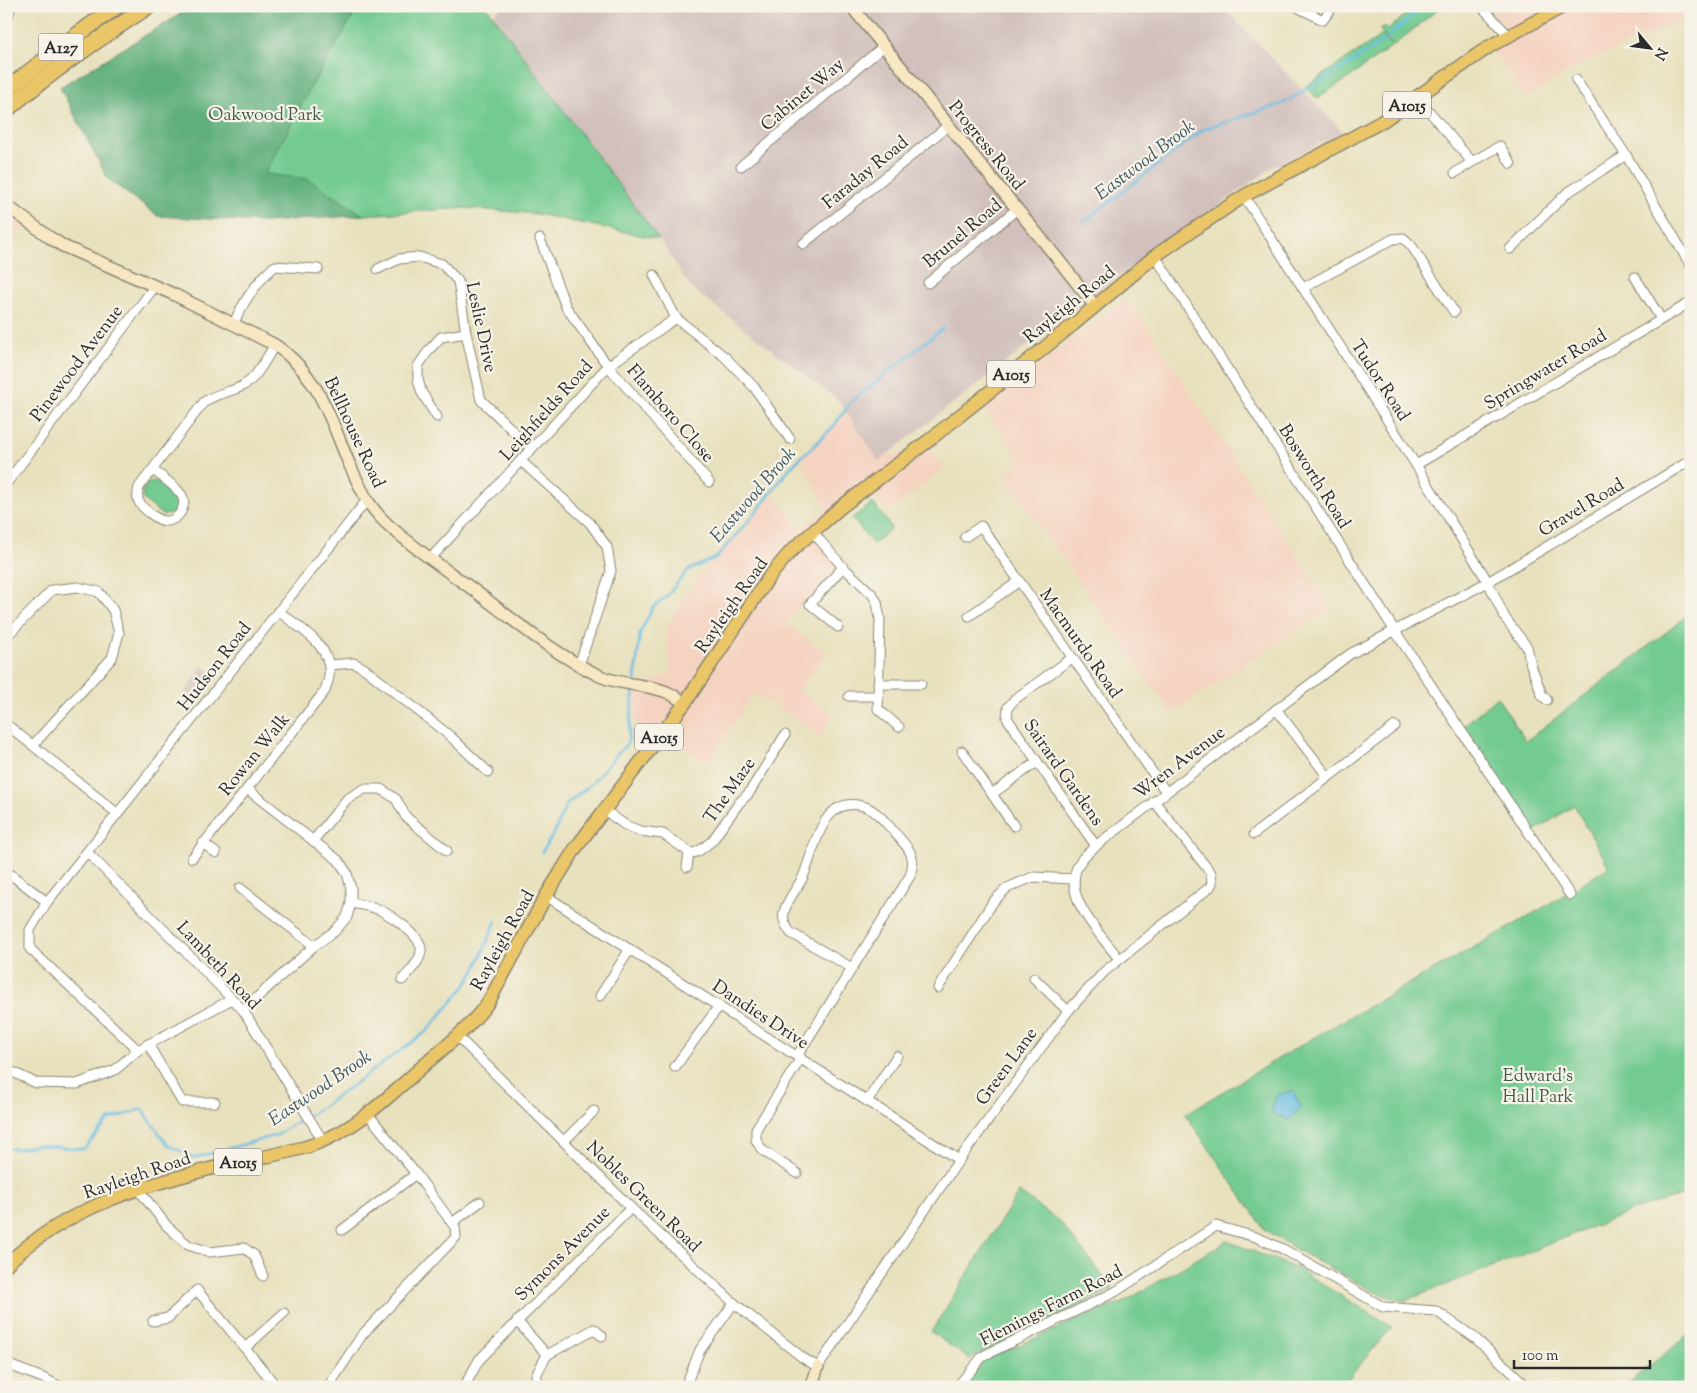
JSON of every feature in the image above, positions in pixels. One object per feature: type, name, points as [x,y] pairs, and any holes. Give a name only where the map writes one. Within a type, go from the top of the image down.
[{"type":"highway","name":"A127","points":[[6,90],[117,6]]},
{"type":"highway","name":"A127","points":[[6,110],[86,48],[148,6]]},
{"type":"highway","points":[[6,118],[13,112],[18,100]]},
{"type":"main road","name":"Rayleigh Road","points":[[6,1265],[30,1243],[61,1223],[138,1189],[185,1174],[323,1141],[342,1132],[368,1114],[471,1024],[489,1001],[546,896],[575,849],[685,703],[769,576],[812,531],[1155,256],[1244,196],[1381,122],[1490,46],[1564,6]]},
{"type":"street","points":[[6,22],[12,6]]},
{"type":"street","name":"Progress Road","points":[[851,6],[1094,306]]},
{"type":"street","points":[[1299,8],[1323,20],[1333,6]]},
{"type":"street","points":[[1481,6],[1509,36]]},
{"type":"street","name":"Cabinet Way","points":[[741,166],[884,46]]},
{"type":"street","points":[[1576,80],[1626,155],[1691,266]]},
{"type":"street","points":[[1418,98],[1472,162]]},
{"type":"street","name":"Faraday Road","points":[[803,244],[949,125]]},
{"type":"street","points":[[1455,173],[1500,146],[1512,164]]},
{"type":"street","points":[[1510,248],[1567,193],[1626,155]]},
{"type":"street","name":"Tudor Road","points":[[1244,196],[1416,465],[1488,582],[1505,618],[1525,645],[1530,665],[1542,695],[1547,700]]},
{"type":"street","name":"Bellhouse Road","points":[[6,205],[63,246],[155,286],[275,345],[288,354],[318,390],[356,480],[367,500],[385,522],[430,559],[544,643],[600,676],[624,684],[669,693],[685,703]]},
{"type":"street","name":"Brunel Road","points":[[928,283],[1017,209]]},
{"type":"street","points":[[1303,288],[1394,240],[1403,238],[1411,245],[1454,312]]},
{"type":"street","name":"Leighfields Road","points":[[430,559],[608,366],[566,307],[540,240]]},
{"type":"street","name":"Bosworth Road","points":[[1155,256],[1395,630],[1570,895]]},
{"type":"street","name":"Leslie Drive","points":[[378,269],[399,259],[419,257],[442,264],[458,281],[466,333],[481,400],[531,448]]},
{"type":"street","points":[[233,325],[247,297],[275,266],[318,269]]},
{"type":"street","points":[[654,275],[676,318],[725,357],[754,387],[790,439]]},
{"type":"street","points":[[1635,277],[1661,319]]},
{"type":"street","name":"Pinewood Avenue","points":[[8,479],[155,286]]},
{"type":"street","name":"Springwater Road","points":[[1416,465],[1691,302]]},
{"type":"street","points":[[608,366],[676,318]]},
{"type":"street","points":[[438,417],[422,393],[418,380],[418,366],[441,337],[466,333]]},
{"type":"street","points":[[153,470],[181,494],[184,501],[183,509],[172,519],[165,521],[158,519],[140,503],[137,496],[139,487],[204,402],[213,395],[243,386],[251,379],[275,345]]},
{"type":"street","name":"Flamboro Close","points":[[608,366],[709,482]]},
{"type":"street","name":"Gravel Road","points":[[1395,630],[1488,582],[1691,460]]},
{"type":"street","points":[[521,461],[590,523],[607,547],[610,571],[579,664]]},
{"type":"street","name":"Hudson Road","points":[[138,1050],[30,949],[30,930],[48,902],[367,500]]},
{"type":"street","name":"Macmurdo Road","points":[[965,537],[981,526],[1018,582],[1166,792]]},
{"type":"street","points":[[812,531],[842,567],[872,594],[877,602],[880,618],[879,711],[899,727]]},
{"type":"street","points":[[838,627],[810,604],[842,567]]},
{"type":"street","points":[[968,616],[1018,582]]},
{"type":"street","points":[[6,637],[52,590],[78,587],[99,592],[114,610],[119,633],[112,658],[34,745]]},
{"type":"street","points":[[278,611],[325,650],[329,665],[354,663],[365,669],[450,736],[488,772]]},
{"type":"street","name":"Wren Avenue","points":[[1074,879],[1077,867],[1096,846],[1154,801],[1350,654],[1395,630]]},
{"type":"street","name":"Sairard Gardens","points":[[1072,658],[1015,699],[1007,711],[1009,722],[1096,846]]},
{"type":"street","name":"Rowan Walk","points":[[192,858],[325,691],[329,676],[329,665]]},
{"type":"street","points":[[878,684],[921,684]]},
{"type":"street","points":[[849,696],[878,696]]},
{"type":"street","points":[[1276,709],[1328,777]]},
{"type":"street","points":[[6,724],[118,814]]},
{"type":"street","points":[[1254,834],[1395,726]]},
{"type":"street","name":"The Maze","points":[[689,852],[699,851],[712,841],[749,793],[785,735]]},
{"type":"street","points":[[962,751],[1014,826]]},
{"type":"street","points":[[992,794],[1037,762]]},
{"type":"street","points":[[243,1010],[314,946],[335,931],[347,918],[351,903],[351,889],[347,873],[338,860],[247,789]]},
{"type":"street","points":[[313,841],[347,799],[364,789],[381,789],[396,799],[406,817],[446,851]]},
{"type":"street","name":"Green Lane","points":[[812,1387],[818,1367],[959,1160],[1068,1011],[1094,981],[1206,890],[1212,883],[1211,873],[1208,868],[1154,801]]},
{"type":"street","points":[[796,1173],[762,1150],[756,1140],[756,1129],[852,968],[910,876],[913,860],[908,848],[879,816],[864,806],[855,805],[838,808],[827,818],[802,879],[787,905],[784,919],[785,925],[792,932],[852,968]]},
{"type":"street","points":[[604,810],[625,825],[640,831],[663,834],[689,852],[687,867]]},
{"type":"street","points":[[203,843],[216,853]]},
{"type":"street","name":"Lambeth Road","points":[[88,853],[243,1010],[323,1141]]},
{"type":"street","points":[[6,871],[48,902]]},
{"type":"street","points":[[938,988],[993,902],[1007,888],[1033,877],[1074,879],[1075,893],[1081,908],[1119,959]]},
{"type":"street","points":[[240,888],[249,897],[314,946]]},
{"type":"street","name":"Dandies Drive","points":[[546,896],[959,1160]]},
{"type":"street","points":[[242,905],[249,897]]},
{"type":"street","points":[[351,903],[382,911],[408,930],[420,942],[422,950],[420,958],[402,980]]},
{"type":"street","points":[[600,996],[630,949]]},
{"type":"street","points":[[1034,978],[1068,1011]]},
{"type":"street","points":[[6,1069],[36,1083],[77,1084],[115,1070],[138,1050],[232,999]]},
{"type":"street","points":[[675,1067],[719,1006]]},
{"type":"street","name":"Nobles Green Road","points":[[457,1036],[630,1208],[734,1303],[803,1358],[818,1367]]},
{"type":"street","points":[[148,1044],[182,1102],[215,1102]]},
{"type":"street","points":[[867,1101],[897,1056]]},
{"type":"street","points":[[564,1141],[594,1111]]},
{"type":"street","points":[[328,1387],[362,1335],[456,1237],[456,1228],[368,1114]]},
{"type":"street","points":[[342,1230],[416,1174]]},
{"type":"street","points":[[138,1189],[167,1226],[188,1245],[210,1252],[244,1248],[254,1255],[263,1276]]},
{"type":"street","points":[[452,1223],[480,1202]]},
{"type":"street","name":"Symons Avenue","points":[[464,1387],[479,1360],[630,1208]]},
{"type":"street","name":"Flemings Farm Road","points":[[957,1387],[983,1356],[1115,1292],[1216,1226],[1256,1237],[1283,1249],[1383,1306],[1436,1311],[1475,1338],[1528,1387]]},
{"type":"street","points":[[153,1320],[168,1318],[198,1290],[277,1387]]},
{"type":"street","points":[[685,1387],[700,1350],[734,1303]]},
{"type":"street","points":[[245,1348],[284,1313]]},
{"type":"street","name":"Symons Avenue","points":[[517,1321],[547,1355]]},
{"type":"street","points":[[540,1387],[536,1375],[547,1355],[594,1329],[602,1336]]},
{"type":"street","points":[[6,1364],[62,1387]]},
{"type":"shaded area","points":[[502,6],[1222,6],[1343,132],[1273,167],[1095,293],[879,461],[838,400],[691,288],[659,239],[493,15]]},
{"type":"shaded area","points":[[1488,6],[1691,6],[1691,15],[1583,63],[1525,99],[1493,49],[1513,35]]},
{"type":"shaded area","points":[[6,213],[24,225],[6,248]]},
{"type":"shaded area","points":[[1125,299],[1150,331],[1331,608],[1171,713],[1004,474],[1021,461],[982,406]]},
{"type":"shaded area","points":[[847,414],[879,461],[886,456],[930,447],[944,468],[888,513],[872,493],[818,537],[840,561],[786,623],[826,654],[799,691],[832,716],[820,736],[776,706],[753,694],[706,764],[670,736],[635,723],[635,690],[671,673],[665,628],[700,574],[773,495],[801,530],[827,509],[800,459]]},
{"type":"shaded area","points":[[202,666],[212,673],[207,679],[205,678],[189,699],[183,694],[200,673],[198,672]]},
{"type":"green space","name":"Oakwood Park","points":[[194,6],[486,6],[659,239],[537,214],[465,208],[265,222],[158,216],[108,179],[60,87]]},
{"type":"green space","points":[[194,6],[359,6],[312,85],[265,174],[308,179],[363,215],[265,222],[158,216],[108,179],[60,87]]},
{"type":"green space","points":[[1416,6],[1442,6],[1393,46],[1380,30],[1385,26],[1388,30]]},
{"type":"green space","points":[[1382,35],[1392,46],[1353,75],[1317,98],[1305,87]]},
{"type":"green space","points":[[150,481],[161,482],[177,496],[176,508],[173,512],[162,515],[142,498],[143,489]]},
{"type":"green space","points":[[873,503],[892,528],[873,544],[852,518]]},
{"type":"green space","name":"Edward's Hall Park","points":[[1691,613],[1691,1193],[1643,1207],[1405,1301],[1379,1294],[1299,1251],[1265,1230],[1185,1114],[1320,1034],[1526,918],[1609,867],[1574,805],[1531,834],[1461,728],[1497,697],[1526,741]]},
{"type":"green space","points":[[1019,1192],[1059,1221],[1113,1289],[969,1359],[931,1332]]},
{"type":"green space","points":[[1227,1241],[1296,1268],[1392,1327],[1341,1387],[962,1387],[985,1360],[1129,1299]]},
{"type":"green space","points":[[1691,1333],[1691,1387],[1623,1387]]},
{"type":"water","points":[[1293,1091],[1301,1107],[1289,1120],[1271,1112],[1277,1095]]},
{"type":"waterway","name":"Eastwood Brook","points":[[1388,37],[1424,6]]},
{"type":"waterway","name":"Eastwood Brook","points":[[1082,223],[1204,129],[1282,104],[1351,63],[1384,40]]},
{"type":"waterway","name":"Eastwood Brook","points":[[635,681],[640,633],[653,607],[666,597],[688,570],[716,558],[758,510],[789,469],[832,428],[852,401],[943,328]]},
{"type":"waterway","name":"Eastwood Brook","points":[[542,852],[556,830],[567,804],[591,784],[628,742],[634,689]]},
{"type":"waterway","name":"Eastwood Brook","points":[[6,1148],[17,1149],[37,1145],[84,1149],[109,1120],[142,1109],[167,1144],[194,1158],[277,1135],[327,1104],[427,1031],[466,985],[475,970],[496,921]]}]
